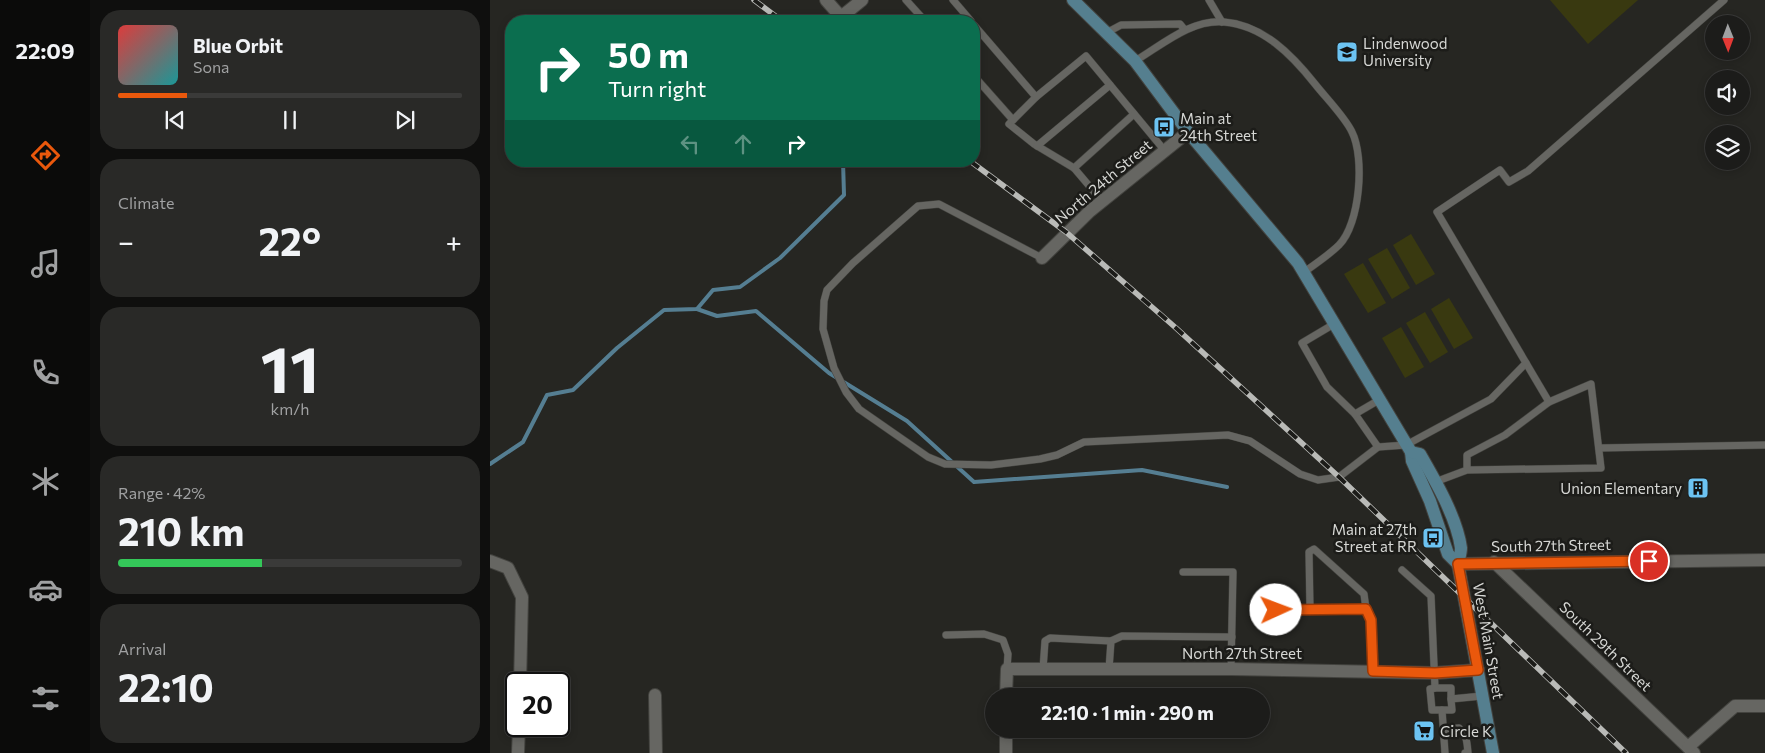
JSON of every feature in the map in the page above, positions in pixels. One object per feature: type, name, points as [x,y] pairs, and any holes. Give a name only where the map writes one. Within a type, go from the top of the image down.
[{"type":"main road","points":[[1073,0],[1135,61],[1188,132],[1303,273],[1409,449],[1448,554],[1458,564]]},
{"type":"main road","points":[[1409,449],[1420,454],[1450,516],[1461,550],[1458,564]]},
{"type":"main road","name":"West Main Street","points":[[1458,564],[1493,753]]},
{"type":"street","points":[[826,0],[839,15]]},
{"type":"street","points":[[843,15],[862,0]]},
{"type":"street","name":"North 24th Street","points":[[1042,258],[1066,232],[1188,132]]},
{"type":"street","name":"South 27th Street","points":[[1458,564],[1494,562],[1765,560]]},
{"type":"street","points":[[490,561],[508,568],[522,597],[520,672]]},
{"type":"street","name":"South 29th Street","points":[[1494,562],[1691,750]]},
{"type":"street","name":"North 27th Street","points":[[1006,669],[1231,668],[1435,673],[1478,670]]},
{"type":"street","points":[[1006,669],[1006,688]]},
{"type":"street","points":[[655,695],[656,753]]},
{"type":"street","points":[[1691,750],[1735,706],[1765,706]]},
{"type":"street","points":[[518,753],[519,737]]},
{"type":"street","points":[[1006,738],[1006,753]]},
{"type":"lane","points":[[906,0],[920,15]]},
{"type":"lane","points":[[953,0],[966,15]]},
{"type":"lane","points":[[1209,0],[1222,22]]},
{"type":"lane","points":[[1549,402],[1437,212],[1500,170],[1509,182],[1528,171],[1724,0]]},
{"type":"lane","points":[[1135,61],[1177,36],[1184,29],[1222,22],[1240,25],[1276,41],[1302,68],[1352,132],[1360,171],[1356,211],[1341,244],[1303,273]]},
{"type":"lane","points":[[1106,33],[1122,25],[1180,24],[1184,29]]},
{"type":"lane","points":[[980,31],[1036,97]]},
{"type":"lane","points":[[1102,201],[1074,168],[1037,146],[1009,124],[1036,97],[1086,56],[1165,151]]},
{"type":"lane","points":[[980,83],[1013,120]]},
{"type":"lane","points":[[1037,146],[1110,85]]},
{"type":"lane","points":[[1074,168],[1134,114]]},
{"type":"lane","points":[[1042,258],[939,204],[918,206],[853,263],[827,290],[824,301],[823,329],[834,368],[846,392],[860,409],[928,457],[945,464],[991,465],[1033,460],[1057,455],[1084,442],[1228,435],[1250,441],[1300,474],[1318,480],[1339,477],[1378,447],[1409,449],[1491,399],[1526,363]]},
{"type":"lane","points":[[1334,324],[1302,343],[1327,387],[1355,414],[1378,447]]},
{"type":"lane","points":[[1435,482],[1467,470],[1601,468],[1591,384],[1549,402],[1506,435],[1467,455],[1467,470]]},
{"type":"lane","points":[[1355,414],[1379,400]]},
{"type":"lane","points":[[1599,448],[1765,445]]},
{"type":"lane","points":[[1310,609],[1309,552],[1314,549],[1364,594],[1366,609],[1371,620],[1373,671]]},
{"type":"lane","points":[[1402,570],[1431,596],[1435,688]]},
{"type":"lane","points":[[1183,572],[1233,572],[1231,668]]},
{"type":"lane","points":[[1276,610],[1366,609]]},
{"type":"lane","points":[[946,635],[984,634],[1003,640],[1008,654],[1006,669]]},
{"type":"lane","points":[[1043,669],[1045,641],[1050,638],[1111,641],[1122,636],[1232,637]]},
{"type":"lane","points":[[1109,669],[1111,641]]},
{"type":"lane","points":[[1451,688],[1451,699],[1452,710],[1432,710],[1430,689],[1451,688]]},
{"type":"lane","points":[[1451,699],[1482,696]]},
{"type":"lane","points":[[1442,710],[1444,753]]},
{"type":"lane","points":[[1443,729],[1459,728],[1463,731],[1467,738],[1468,753],[1465,753]]},
{"type":"shaded area","points":[[1550,0],[1638,0],[1588,44]]},
{"type":"shaded area","points":[[1411,234],[1435,274],[1416,285],[1393,245]]},
{"type":"shaded area","points":[[1387,248],[1410,288],[1392,299],[1368,259]]},
{"type":"shaded area","points":[[1363,263],[1386,303],[1368,313],[1344,274]]},
{"type":"shaded area","points":[[1449,298],[1473,338],[1454,349],[1431,309]]},
{"type":"shaded area","points":[[1425,312],[1448,352],[1430,363],[1406,323]]},
{"type":"shaded area","points":[[1401,327],[1424,367],[1405,378],[1382,338]]},
{"type":"waterway","points":[[490,464],[523,442],[547,395],[573,390],[617,348],[664,310],[697,309],[713,290],[740,287],[780,258],[844,195],[843,167]]},
{"type":"waterway","points":[[697,309],[717,316],[756,311],[829,373],[907,421],[974,482],[1142,470],[1227,487]]},
{"type":"railway","points":[[754,0],[774,15]]},
{"type":"railway","points":[[978,167],[1066,232],[1176,328],[1339,477],[1626,753]]},
{"type":"place","name":"Lindenwood University","points":[[1347,52]]},
{"type":"place","name":"Main at 24th Street","points":[[1164,127]]},
{"type":"place","name":"Union Elementary","points":[[1698,488]]},
{"type":"place","name":"Main at 27th Street at RR","points":[[1433,538]]},
{"type":"place","name":"Circle K","points":[[1424,731]]},
{"type":"route","points":[[1276,610],[1366,609],[1371,620],[1373,671],[1435,673],[1478,670],[1458,564],[1649,561]]}]
